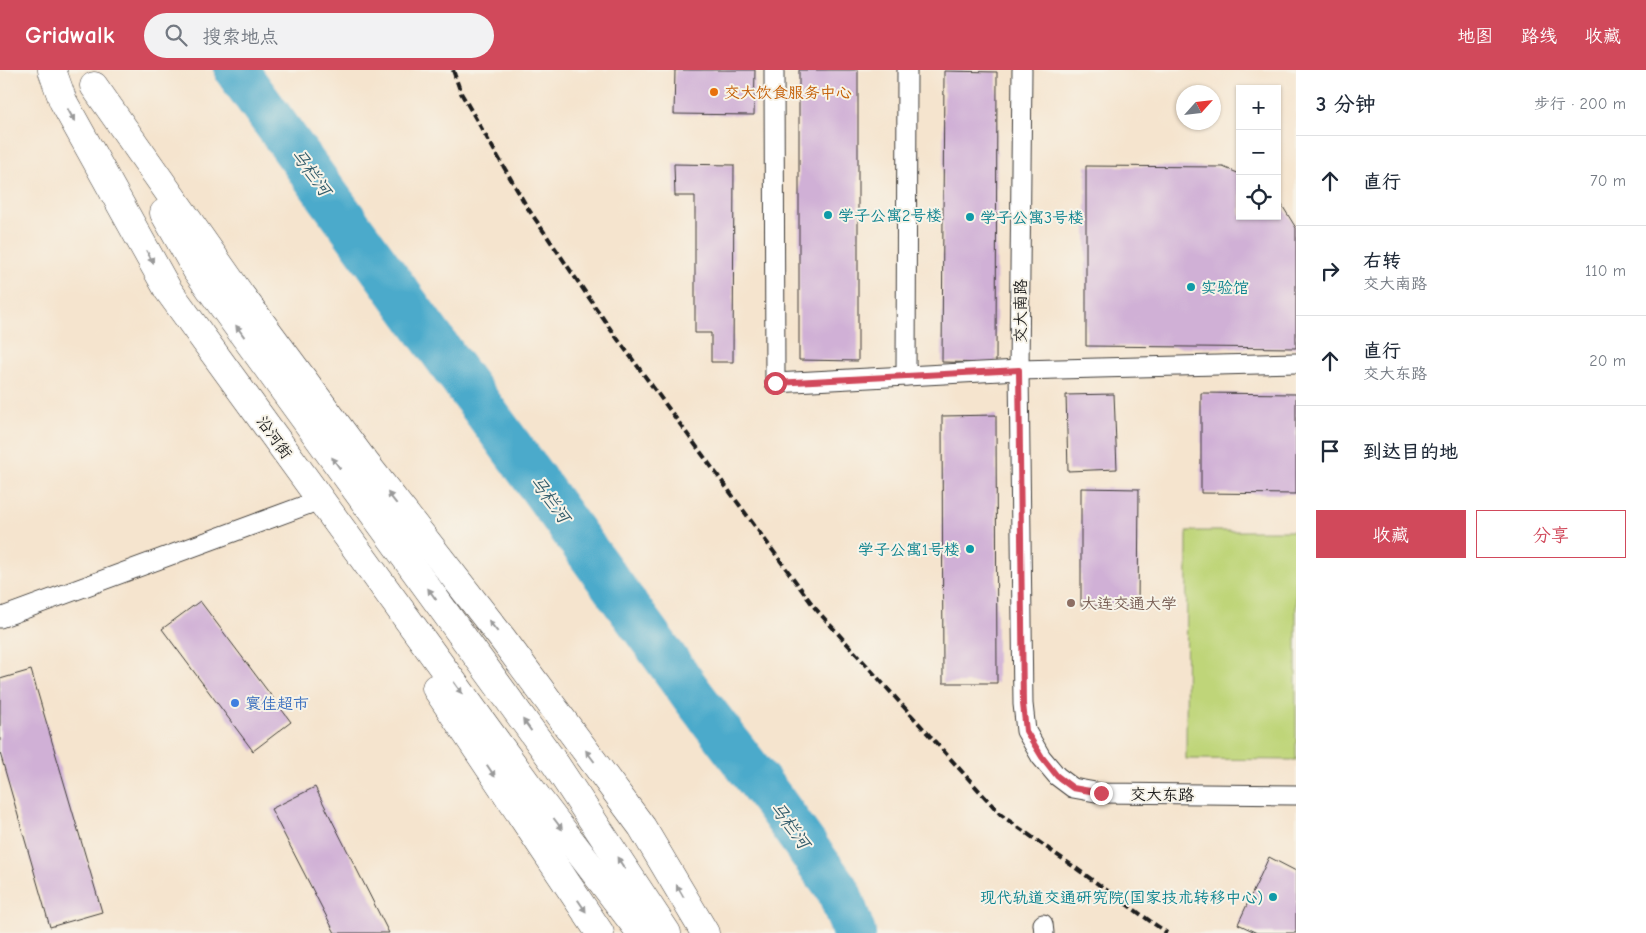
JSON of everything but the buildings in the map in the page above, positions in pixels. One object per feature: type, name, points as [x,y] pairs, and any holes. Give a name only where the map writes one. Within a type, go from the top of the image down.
[{"type":"highway","name":"沿河街","points":[[52,70],[63,101],[168,290],[528,785],[641,933]]},
{"type":"highway","points":[[92,78],[197,271],[556,765],[667,933]]},
{"type":"highway","points":[[92,78],[240,294],[360,456],[502,638],[642,827],[705,933]]},
{"type":"highway","points":[[192,324],[254,424],[437,690],[600,933]]},
{"type":"street","points":[[774,70],[775,383],[1019,370],[1296,363]]},
{"type":"street","points":[[906,376],[907,70]]},
{"type":"street","name":"交大南路","points":[[1022,70],[1019,370],[1023,704],[1026,731],[1042,757]]},
{"type":"street","points":[[0,618],[309,504]]},
{"type":"street","name":"交大东路","points":[[1042,757],[1057,776],[1073,788],[1101,793],[1296,795]]},
{"type":"green space","points":[[1187,531],[1296,531],[1296,760],[1186,759]]},
{"type":"waterway","name":"马栏河","points":[[236,70],[693,696],[773,800],[839,892],[854,933]]},
{"type":"railway","points":[[453,70],[461,93],[527,207],[611,330],[815,608],[1001,815],[1167,933]]},
{"type":"place","name":"交大饮食服务中心","points":[[714,92]]},
{"type":"place","name":"学子公寓2号楼","points":[[828,215]]},
{"type":"place","name":"学子公寓3号楼","points":[[970,217]]},
{"type":"place","name":"实验馆","points":[[1191,287]]},
{"type":"place","name":"学子公寓1号楼","points":[[970,549]]},
{"type":"place","name":"大连交通大学","points":[[1071,603]]},
{"type":"place","name":"寰佳超市","points":[[235,703]]},
{"type":"place","name":"现代轨道交通研究院(国家技术转移中心)","points":[[1273,897]]},
{"type":"route","points":[[775,383],[1019,370],[1023,704],[1026,731],[1042,757],[1057,776],[1073,788],[1101,793]]}]
